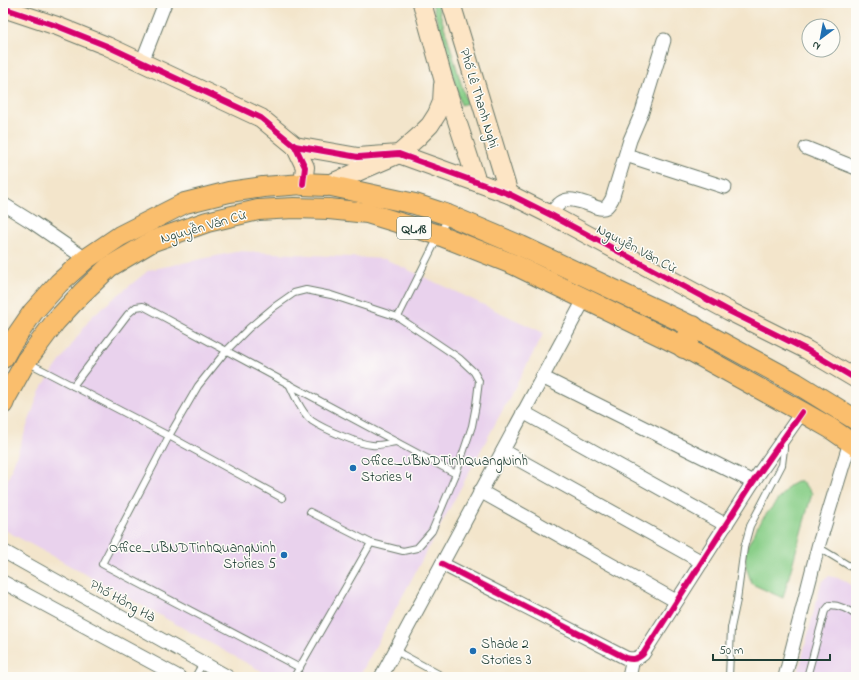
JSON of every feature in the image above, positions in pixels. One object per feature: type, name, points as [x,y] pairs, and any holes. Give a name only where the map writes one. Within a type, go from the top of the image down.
[{"type":"highway","name":"Nguyễn Văn Cừ","points":[[303,184],[327,185]]},
{"type":"highway","points":[[684,347],[693,327]]},
{"type":"main road","name":"Nguyễn Văn Cừ","points":[[3,358],[33,312],[59,283],[86,259],[120,236],[185,204],[229,192],[263,187],[303,184]]},
{"type":"main road","name":"Nguyễn Văn Cừ","points":[[327,185],[415,204],[448,215],[521,246],[693,327],[796,383],[856,420]]},
{"type":"main road","name":"Nguyễn Văn Cừ","points":[[3,404],[4,399],[26,361],[55,322],[81,294],[109,268],[153,240],[207,222],[258,210],[294,208],[329,209],[367,213],[439,235],[515,265],[684,347],[830,428],[853,444]]},
{"type":"street","points":[[142,62],[165,3]]},
{"type":"street","name":"Phố Lê Thanh Nghị","points":[[422,3],[443,78],[477,182]]},
{"type":"street","name":"Phố Lê Thanh Nghị","points":[[451,3],[509,194]]},
{"type":"street","points":[[3,8],[57,26],[107,46],[261,118],[295,146],[305,167],[303,184]]},
{"type":"street","points":[[551,215],[556,206],[562,201],[569,199],[577,200],[597,208],[604,208],[612,199],[630,140],[642,112],[664,40]]},
{"type":"street","name":"Phố Lê Thanh Nghị","points":[[327,185],[399,154],[418,138],[434,119],[442,102],[443,78]]},
{"type":"street","points":[[295,146],[358,157],[399,154]]},
{"type":"street","points":[[806,148],[856,168]]},
{"type":"street","name":"Nguyễn Văn Cừ","points":[[399,154],[509,194],[729,311],[807,350],[856,379]]},
{"type":"street","points":[[626,155],[725,187]]},
{"type":"street","points":[[3,204],[86,259]]},
{"type":"street","points":[[381,677],[394,650],[585,298]]},
{"type":"street","points":[[542,377],[753,482]]},
{"type":"street","points":[[524,412],[726,525]]},
{"type":"street","points":[[442,564],[626,658],[638,658],[643,654],[753,482],[802,412]]},
{"type":"street","points":[[784,677],[818,547],[853,444]]},
{"type":"street","points":[[503,451],[702,562]]},
{"type":"street","points":[[480,491],[676,601]]},
{"type":"street","name":"Phố Hồng Hà","points":[[3,551],[228,677]]},
{"type":"street","points":[[3,582],[179,677]]},
{"type":"street","points":[[629,677],[633,659]]},
{"type":"lane","points":[[398,317],[448,215]]},
{"type":"lane","points":[[300,668],[102,564],[169,436],[198,386],[226,351],[249,328],[274,307],[294,294],[306,290],[331,295],[398,317],[459,358],[474,372],[479,381],[472,426],[456,474],[432,531],[417,548],[403,551],[371,543],[310,512]]},
{"type":"lane","points":[[73,386],[128,314],[136,307],[143,306],[456,474]]},
{"type":"lane","points":[[26,361],[169,436],[282,498]]},
{"type":"lane","points":[[289,384],[303,410],[312,420],[332,431],[362,444],[374,446],[396,442]]},
{"type":"lane","points":[[729,677],[731,628],[737,600],[744,548],[750,526],[782,464],[784,438]]},
{"type":"lane","points":[[294,677],[371,543]]},
{"type":"lane","points":[[818,547],[856,570]]},
{"type":"lane","points":[[807,677],[825,611],[830,606],[837,605],[856,615]]},
{"type":"lane","points":[[394,650],[444,677]]},
{"type":"lane","points":[[195,677],[203,663]]},
{"type":"shaded area","points":[[240,251],[385,259],[544,333],[359,677],[272,677],[3,529],[3,493],[40,390],[92,316],[149,270]]},
{"type":"shaded area","points":[[829,576],[842,579],[856,589],[856,677],[797,677],[821,583]]},
{"type":"green space","points":[[432,3],[437,3],[467,103],[461,105]]},
{"type":"green space","points":[[800,480],[812,493],[783,598],[752,584],[746,567],[745,550],[760,522],[789,486]]},
{"type":"cycle path","points":[[3,8],[57,26],[107,46],[261,118],[295,146],[305,167],[303,184]]},
{"type":"cycle path","points":[[295,146],[358,157],[399,154],[509,194],[729,311],[807,350],[856,379]]},
{"type":"cycle path","points":[[442,564],[626,658],[637,658],[643,654],[753,482],[802,412]]},
{"type":"place","name":"Office_UBNDTinhQuangNinh Stories 4","points":[[353,468]]},
{"type":"place","name":"Office_UBNDTinhQuangNinh Stories 5","points":[[284,555]]},
{"type":"place","name":"Shade 2 Stories 3","points":[[473,651]]}]
